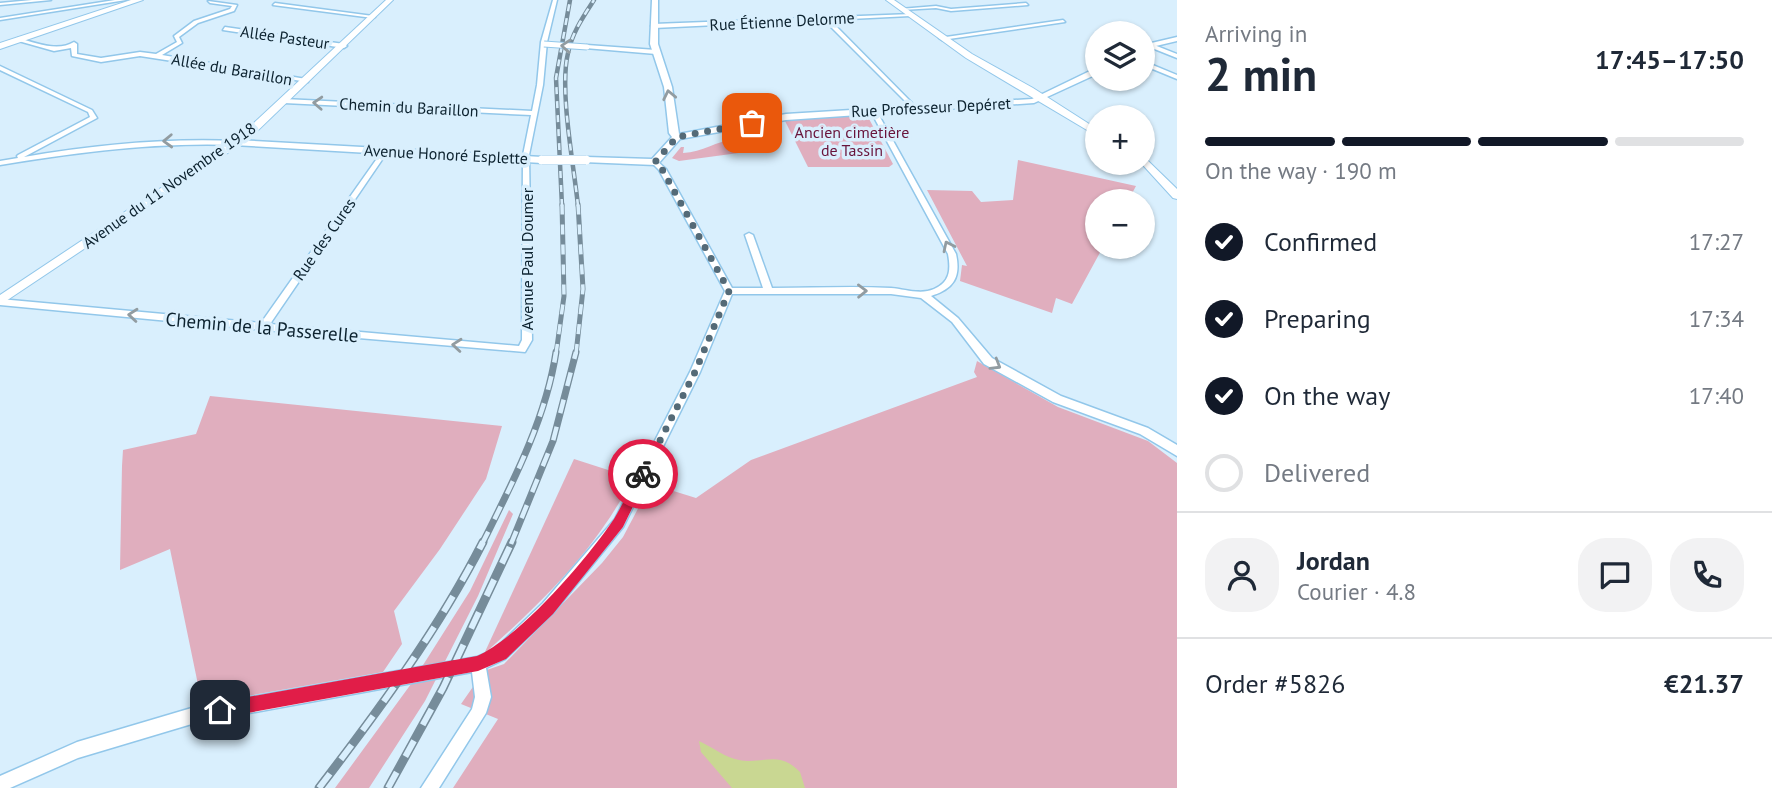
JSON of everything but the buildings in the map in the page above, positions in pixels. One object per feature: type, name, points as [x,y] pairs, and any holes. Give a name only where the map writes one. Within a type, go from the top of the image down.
[{"type":"main road","points":[[0,45],[138,0]]},
{"type":"main road","points":[[0,45],[138,0]]},
{"type":"main road","name":"Avenue du 11 Novembre 1918","points":[[0,302],[236,143],[344,46],[390,0]]},
{"type":"main road","points":[[889,0],[942,38],[1085,125]]},
{"type":"main road","points":[[1155,172],[1177,196]]},
{"type":"street","points":[[8,4],[13,0]]},
{"type":"street","points":[[0,4],[49,0]]},
{"type":"street","points":[[0,19],[124,0]]},
{"type":"street","name":"Avenue Paul Doumer","points":[[524,348],[527,340],[527,159],[544,44],[555,0]]},
{"type":"street","points":[[655,0],[656,52],[668,87],[673,133],[677,137],[655,162],[662,169],[729,291]]},
{"type":"street","points":[[158,56],[180,42],[176,37],[196,22],[232,10],[235,5],[210,2]]},
{"type":"street","points":[[275,4],[373,17]]},
{"type":"street","points":[[902,9],[936,7],[951,10],[1026,4]]},
{"type":"street","name":"Rue Étienne Delorme","points":[[654,26],[910,15]]},
{"type":"street","points":[[826,19],[914,108]]},
{"type":"street","points":[[942,38],[1063,22]]},
{"type":"street","name":"Allée Pasteur","points":[[225,29],[344,46]]},
{"type":"street","points":[[1155,44],[1177,39]]},
{"type":"street","name":"Allée du Baraillon","points":[[18,40],[54,49],[74,45],[74,55],[101,60],[140,54],[306,81]]},
{"type":"street","points":[[544,44],[656,52]]},
{"type":"street","points":[[1155,49],[1177,56]]},
{"type":"street","points":[[0,68],[90,111],[94,118],[15,160]]},
{"type":"street","points":[[1155,68],[1177,77]]},
{"type":"street","name":"Rue Professeur Depéret","points":[[677,137],[776,118],[1027,102],[1085,77]]},
{"type":"street","name":"Chemin du Baraillon","points":[[284,101],[533,113]]},
{"type":"street","points":[[729,291],[891,291],[924,295],[938,291],[953,278],[955,268],[952,254],[873,110]]},
{"type":"street","points":[[0,163],[141,142],[236,143]]},
{"type":"street","name":"Avenue Honoré Esplette","points":[[236,143],[542,160],[655,162]]},
{"type":"street","name":"Rue des Cures","points":[[263,327],[385,151]]},
{"type":"street","points":[[749,235],[769,292]]},
{"type":"street","points":[[0,784],[77,750],[195,715],[478,664],[500,654],[548,608],[619,523],[695,372],[729,291]]},
{"type":"street","points":[[924,295],[950,316],[988,361],[1057,399],[1144,431],[1177,452]]},
{"type":"street","name":"Chemin de la Passerelle","points":[[0,302],[514,350],[524,348]]},
{"type":"street","points":[[429,788],[478,713],[483,697],[478,664]]},
{"type":"green space","name":"Ancien cimetière de Tassin","points":[[863,114],[868,117],[893,164],[889,167],[808,167],[785,121]]},
{"type":"green space","points":[[735,139],[746,152],[679,161],[672,158],[681,147],[684,147],[683,153],[690,152]]},
{"type":"green space","points":[[1018,160],[1136,186],[1134,189],[1085,189],[1085,259],[1096,259],[1072,304],[1056,298],[1052,313],[960,281],[962,265],[967,266],[927,190],[972,191],[981,202],[1013,200]]},
{"type":"green space","points":[[977,361],[1058,407],[1148,441],[1177,463],[1177,788],[453,788],[498,719],[461,704],[484,671],[504,664],[602,563],[623,537],[651,484],[696,498],[751,460],[977,377],[974,372]]},
{"type":"green space","points":[[210,396],[502,426],[486,479],[440,549],[394,611],[402,644],[383,672],[202,704],[170,549],[120,570],[122,466],[123,450],[196,434]]},
{"type":"green space","points":[[574,459],[633,478],[585,552],[547,594],[484,654]]},
{"type":"green space","points":[[509,510],[513,514],[478,596],[425,701],[369,788],[335,788],[411,684],[470,591]]},
{"type":"shaded area","points":[[699,741],[734,759],[785,761],[800,772],[805,788],[732,788],[701,752]]},
{"type":"railway","points":[[562,206],[556,78],[570,0]]},
{"type":"railway","points":[[578,206],[566,107],[566,69],[572,39],[594,0]]},
{"type":"railway","points":[[556,354],[564,296],[562,204]]},
{"type":"railway","points":[[576,354],[583,289],[578,204]]},
{"type":"railway","points":[[483,542],[516,475],[536,426],[556,352]]},
{"type":"railway","points":[[511,544],[553,441],[576,352]]},
{"type":"railway","points":[[319,788],[407,669],[447,607],[483,542]]},
{"type":"railway","points":[[388,788],[443,688],[512,542]]},
{"type":"way so far","points":[[643,474],[695,372],[729,291],[662,169],[655,162],[677,137],[752,123]]},
{"type":"route","points":[[220,710],[478,664],[500,654],[548,608],[619,523],[643,474]]}]
